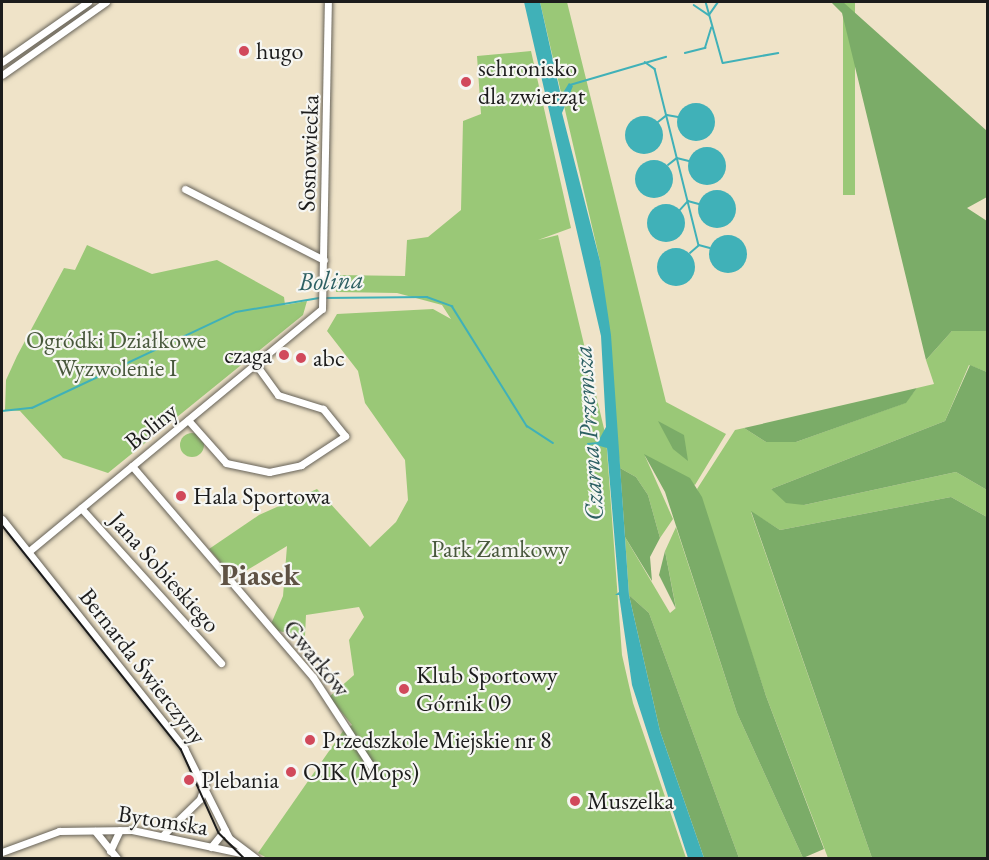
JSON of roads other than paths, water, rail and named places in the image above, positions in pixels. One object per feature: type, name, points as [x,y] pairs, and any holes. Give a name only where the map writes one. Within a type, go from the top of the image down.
[{"type":"street","points":[[2,62],[88,2]]},
{"type":"street","points":[[2,75],[106,2]]},
{"type":"street","name":"Sosnowiecka","points":[[322,305],[328,2]]},
{"type":"street","points":[[185,189],[324,260]]},
{"type":"street","name":"Boliny","points":[[28,552],[256,365],[322,305]]},
{"type":"street","points":[[188,420],[226,463],[269,472],[301,465],[345,436],[323,409],[278,395],[256,365]]},
{"type":"street","name":"Gwarków","points":[[132,466],[264,623],[313,677],[373,769]]},
{"type":"street","name":"Jana Sobieskiego","points":[[81,508],[221,663]]},
{"type":"street","name":"Bernarda Świerczyny","points":[[2,519],[184,748],[214,801],[225,830]]},
{"type":"street","points":[[162,836],[200,799],[205,784]]},
{"type":"street","points":[[200,799],[214,801]]},
{"type":"street","points":[[110,851],[120,830]]},
{"type":"street","name":"Bytomska","points":[[2,852],[59,831],[120,830],[162,836],[253,857]]},
{"type":"street","points":[[211,847],[225,830]]},
{"type":"street","name":"Bytomska","points":[[225,830],[253,857]]},
{"type":"street","points":[[95,831],[117,858]]},
{"type":"water","points":[[524,2],[540,2],[561,96],[569,83],[573,86],[562,113],[600,261],[611,335],[629,595],[660,731],[704,858],[688,858],[632,685],[619,595],[615,595],[619,592],[607,448],[596,445],[606,427],[601,336]]},
{"type":"water","points":[[696,103],[710,108],[715,122],[710,136],[696,141],[682,136],[677,122],[682,108]]},
{"type":"water","points":[[644,116],[658,121],[663,135],[658,149],[644,154],[630,149],[625,135],[630,121]]},
{"type":"water","points":[[707,147],[721,152],[726,166],[721,180],[707,185],[693,180],[688,166],[693,152]]},
{"type":"water","points":[[654,160],[668,165],[673,179],[668,193],[654,198],[640,193],[635,179],[640,165]]},
{"type":"water","points":[[717,190],[731,195],[736,209],[731,223],[717,228],[703,223],[698,209],[703,195]]},
{"type":"water","points":[[666,204],[680,209],[685,223],[680,237],[666,242],[652,237],[647,223],[652,209]]},
{"type":"water","points":[[728,235],[742,240],[747,254],[742,268],[728,273],[714,268],[709,254],[714,240]]},
{"type":"water","points":[[676,248],[690,253],[695,267],[690,281],[676,286],[662,281],[657,267],[662,253]]},
{"type":"waterway","points":[[706,2],[723,63],[778,53]]},
{"type":"waterway","points":[[694,5],[709,15],[718,2]]},
{"type":"waterway","points":[[685,53],[705,48],[711,28]]},
{"type":"waterway","points":[[570,85],[666,57]]},
{"type":"waterway","points":[[645,62],[655,69],[699,245]]},
{"type":"waterway","points":[[658,122],[667,115],[678,117]]},
{"type":"waterway","points":[[668,165],[677,158],[689,161]]},
{"type":"waterway","points":[[680,210],[688,201],[699,204]]},
{"type":"waterway","points":[[699,245],[710,248]]},
{"type":"waterway","points":[[690,253],[698,246]]},
{"type":"waterway","name":"Bolina","points":[[324,298],[427,297],[452,306],[527,426],[553,443]]},
{"type":"waterway","name":"Bolina","points":[[2,411],[32,408],[236,312],[319,298]]},
{"type":"waterway","name":"Bolina","points":[[588,444],[598,443]]},
{"type":"tram line","points":[[2,525],[181,749],[219,833],[244,858]]},
{"type":"place","name":"hugo","points":[[244,51]]},
{"type":"place","name":"schronisko dla zwierząt","points":[[466,82]]},
{"type":"place","name":"czaga","points":[[284,355]]},
{"type":"place","name":"abc","points":[[301,358]]},
{"type":"place","name":"Hala Sportowa","points":[[181,496]]},
{"type":"place","name":"Klub Sportowy Górnik 09","points":[[404,689]]},
{"type":"place","name":"Przedszkole Miejskie nr 8","points":[[310,740]]},
{"type":"place","name":"OIK (Mops)","points":[[291,772]]},
{"type":"place","name":"Plebania","points":[[189,780]]},
{"type":"place","name":"Muszelka","points":[[575,801]]},
{"type":"district","name":"Piasek","points":[[260,575]]},
{"type":"park label","name":"Ogródki Działkowe Wyzwolenie I","points":[[116,354]]},
{"type":"park label","name":"Park Zamkowy","points":[[500,549]]},
{"type":"water label","name":"Czarna Przemsza","points":[[589,433]]}]
